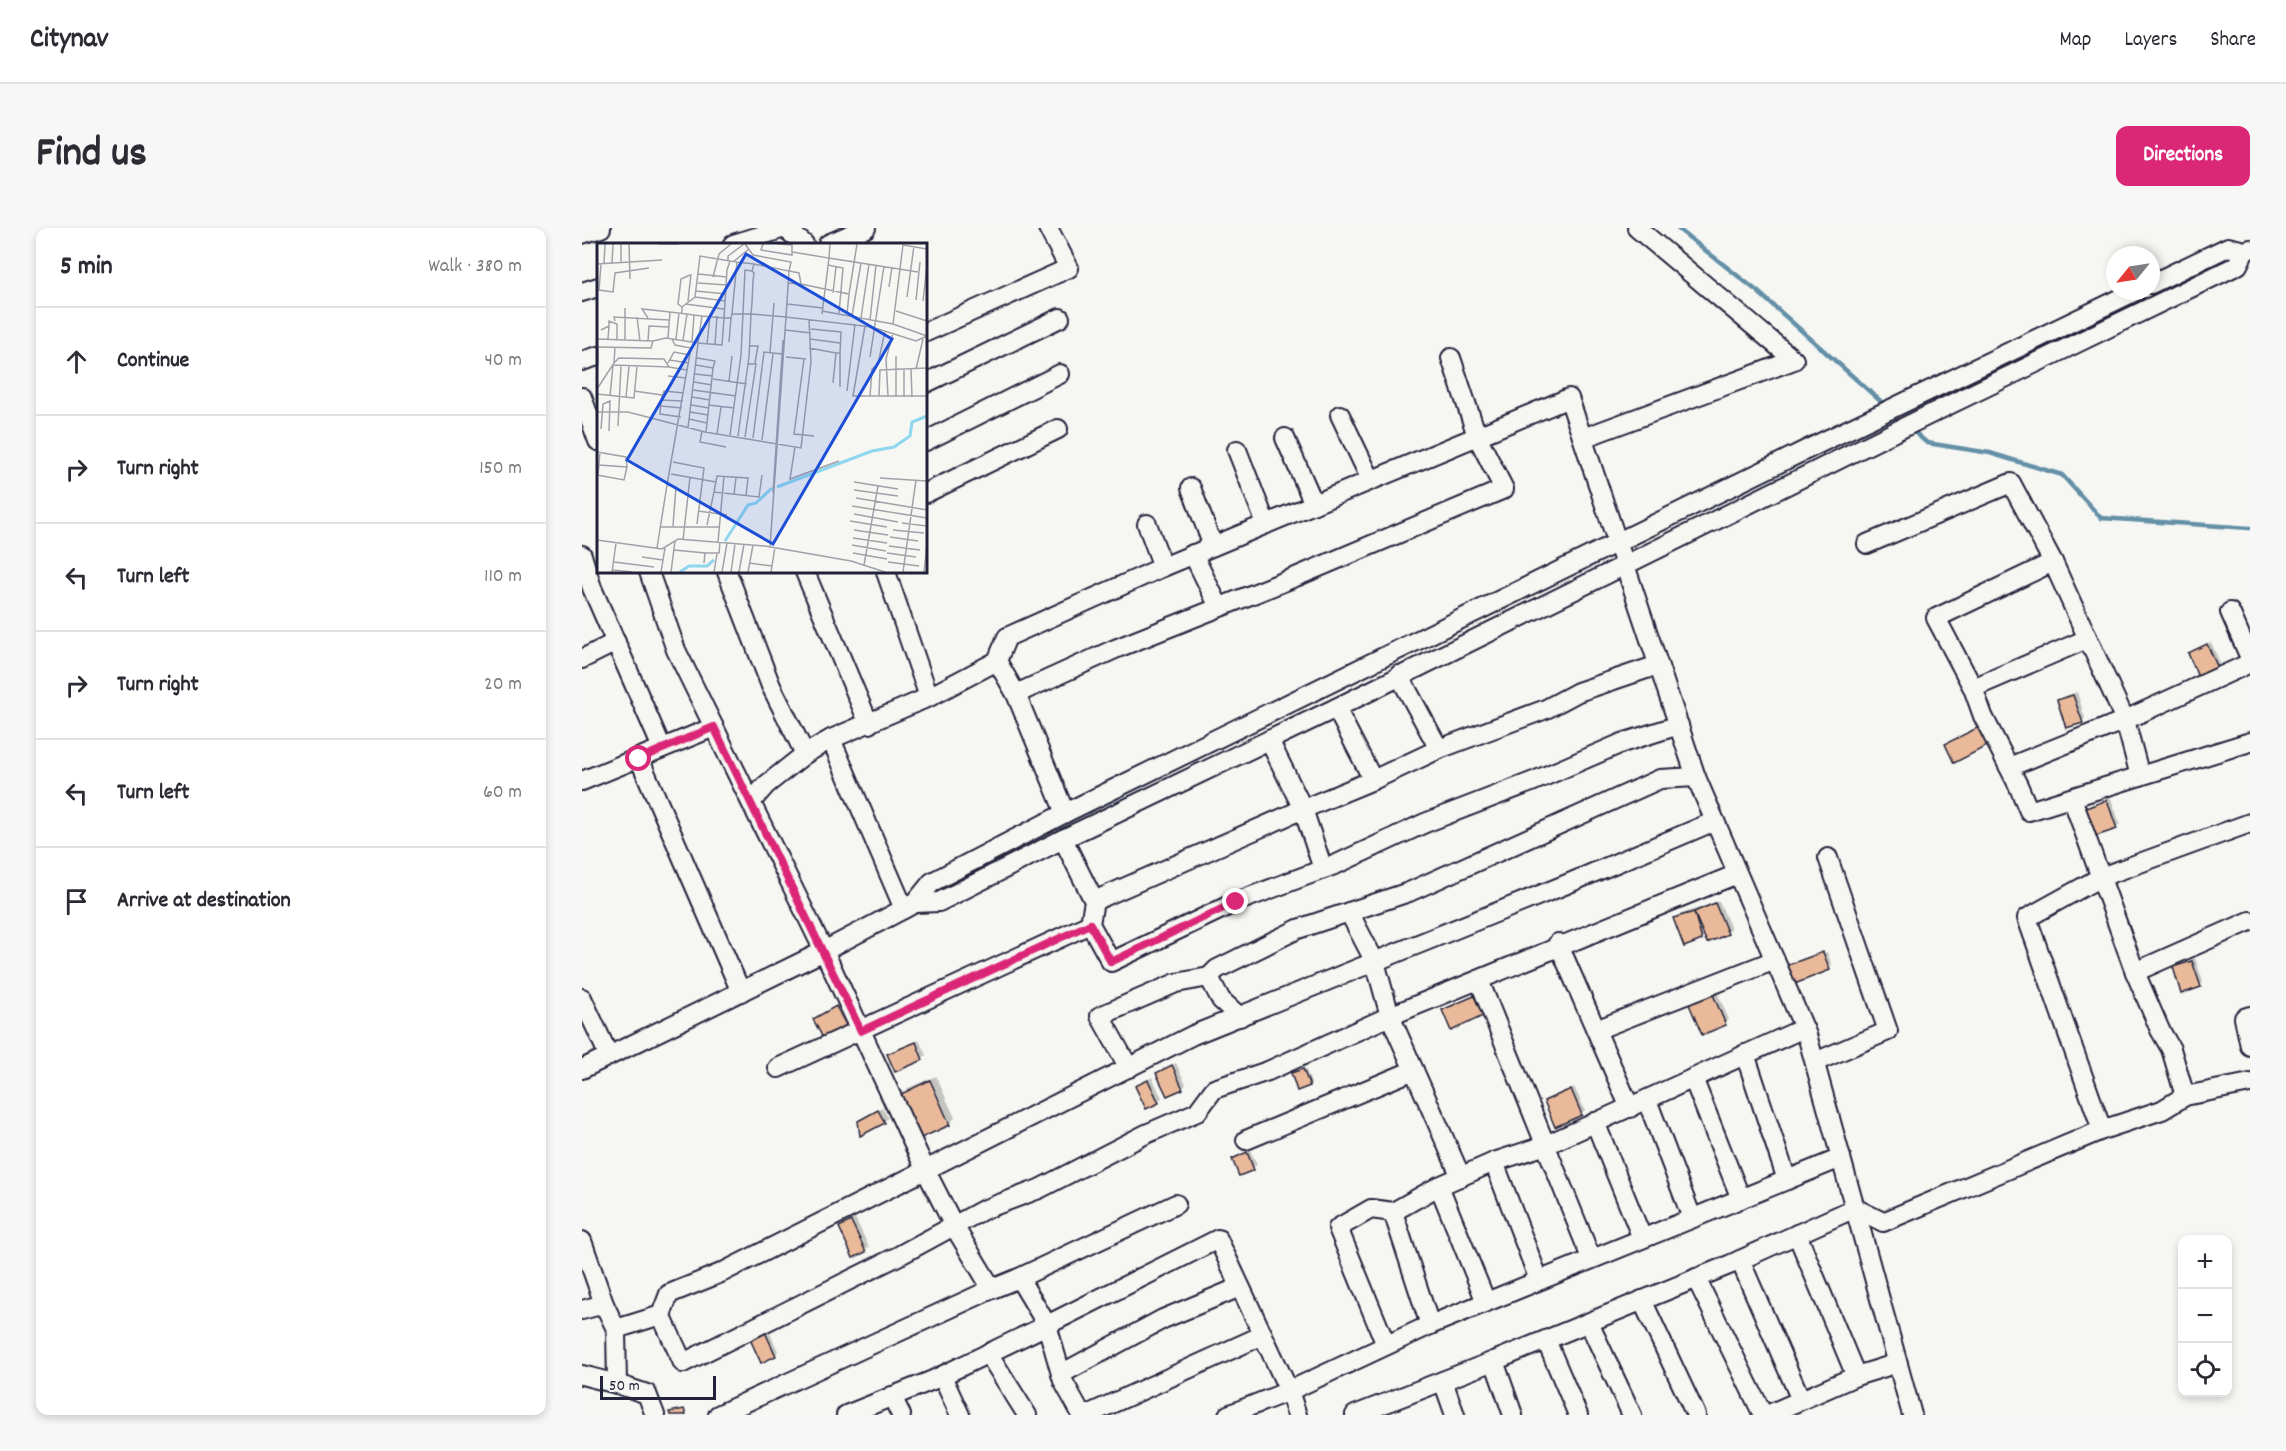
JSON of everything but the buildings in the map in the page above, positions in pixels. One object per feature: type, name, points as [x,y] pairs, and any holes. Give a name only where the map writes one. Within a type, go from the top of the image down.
[{"type":"street","points":[[582,234],[601,228]]},
{"type":"street","points":[[737,243],[785,228],[803,243]]},
{"type":"street","points":[[830,243],[866,228]]},
{"type":"street","points":[[927,332],[1069,268],[1048,228]]},
{"type":"street","points":[[1583,438],[1794,360],[1637,228]]},
{"type":"street","points":[[582,1069],[824,951],[910,906],[939,902],[2238,265],[2248,250],[2228,247],[2160,280]]},
{"type":"street","points":[[582,292],[597,287]]},
{"type":"street","points":[[910,906],[932,882],[1065,813],[2117,300]]},
{"type":"street","points":[[927,382],[1060,318]]},
{"type":"street","points":[[582,361],[597,356]]},
{"type":"street","points":[[1016,694],[1115,649],[1503,489],[1477,436],[1451,358]]},
{"type":"street","points":[[927,440],[1060,374]]},
{"type":"street","points":[[582,397],[597,434]]},
{"type":"street","points":[[751,802],[766,785],[804,754],[831,739],[929,697],[997,661],[1006,637],[1193,554],[1569,398],[1696,777],[1804,1028],[1912,1415]]},
{"type":"street","points":[[1340,416],[1371,480]]},
{"type":"street","points":[[927,492],[1058,429]]},
{"type":"street","points":[[1285,438],[1314,504]]},
{"type":"street","points":[[1237,450],[1266,524]]},
{"type":"street","points":[[1867,544],[2011,483],[2053,562],[2125,720],[2140,776]]},
{"type":"street","points":[[1191,488],[1213,546]]},
{"type":"street","points":[[1147,524],[1163,567]]},
{"type":"street","points":[[1193,554],[1219,607]]},
{"type":"street","points":[[582,555],[587,591],[616,642],[662,748]]},
{"type":"street","points":[[2053,562],[1936,618],[1973,688],[1983,716],[2029,811],[2250,742]]},
{"type":"street","points":[[649,573],[676,650],[824,951],[926,1171],[954,1226],[992,1289]]},
{"type":"street","points":[[726,573],[771,686],[804,754]]},
{"type":"street","points":[[805,573],[869,724]]},
{"type":"street","points":[[886,573],[929,697]]},
{"type":"street","points":[[2009,767],[2125,720],[2250,661],[2230,612]]},
{"type":"street","points":[[1973,688],[2087,639]]},
{"type":"street","points":[[582,659],[616,642]]},
{"type":"street","points":[[997,661],[1016,694],[1065,813]]},
{"type":"street","points":[[1094,901],[1439,749],[1546,708],[1578,692],[1658,665]]},
{"type":"street","points":[[1400,675],[1439,749]]},
{"type":"street","points":[[1336,708],[1372,780]]},
{"type":"street","points":[[1064,839],[1094,901],[1090,924],[1111,962],[1236,902],[1323,869],[1425,823],[1534,781],[1622,743],[1678,725]]},
{"type":"street","points":[[582,782],[714,727]]},
{"type":"street","points":[[831,739],[910,906]]},
{"type":"street","points":[[1269,740],[1303,809],[1323,869]]},
{"type":"street","points":[[639,759],[741,992]]},
{"type":"street","points":[[1129,1068],[1100,1016],[1176,983],[1209,977],[1217,969],[1298,929],[1408,892],[1660,779],[1696,777]]},
{"type":"street","points":[[2072,798],[2135,972],[2160,1030],[2171,1049],[2185,1096]]},
{"type":"street","points":[[1715,821],[1193,1035],[721,1273],[669,1294],[662,1315],[683,1363],[983,1210],[1039,1189],[1146,1134],[1197,1112],[1214,1089],[1268,1071],[1390,1016],[1737,873]]},
{"type":"street","points":[[2102,1130],[2027,918],[2101,877],[2250,823]]},
{"type":"street","points":[[1815,1062],[1888,1031],[1828,858]]},
{"type":"street","points":[[1349,912],[1375,962],[1390,1016],[1461,1177]]},
{"type":"street","points":[[2135,972],[2250,921]]},
{"type":"street","points":[[778,1068],[1090,924]]},
{"type":"street","points":[[1559,945],[1630,1108]]},
{"type":"street","points":[[1596,1029],[1775,960]]},
{"type":"street","points":[[1209,977],[1221,1000],[1240,1017]]},
{"type":"street","points":[[1479,980],[1591,1258]]},
{"type":"street","points":[[582,998],[609,1056]]},
{"type":"street","points":[[2250,1016],[2244,1018],[2250,1046]]},
{"type":"street","points":[[1386,1345],[1338,1228],[1371,1209],[1393,1212],[1439,1186],[1494,1162],[1546,1145],[1804,1028]]},
{"type":"street","points":[[1745,1054],[1787,1180]]},
{"type":"street","points":[[1246,1140],[1414,1070]]},
{"type":"street","points":[[1693,1078],[1741,1199]]},
{"type":"street","points":[[1855,1208],[1883,1222],[2102,1130],[2162,1110],[2185,1096],[2250,1083]]},
{"type":"street","points":[[1647,1100],[1692,1218]]},
{"type":"street","points":[[1595,1122],[1642,1238]]},
{"type":"street","points":[[1228,1415],[1289,1391],[1430,1325],[1841,1158]]},
{"type":"street","points":[[1494,1162],[1539,1280]]},
{"type":"street","points":[[1439,1186],[1486,1302]]},
{"type":"street","points":[[718,1415],[1176,1204]]},
{"type":"street","points":[[1356,1415],[1393,1408],[1443,1381],[1740,1260],[1855,1208]]},
{"type":"street","points":[[1393,1212],[1430,1325]]},
{"type":"street","points":[[1797,1234],[1856,1376]]},
{"type":"street","points":[[846,1415],[942,1376],[1218,1239],[1289,1391],[1297,1415]]},
{"type":"street","points":[[582,1241],[604,1304],[616,1329],[617,1384]]},
{"type":"street","points":[[1740,1260],[1801,1400]]},
{"type":"street","points":[[1019,1278],[1047,1325],[1061,1374],[1082,1415]]},
{"type":"street","points":[[1696,1278],[1762,1415]]},
{"type":"street","points":[[1061,1374],[1163,1319],[1240,1287]]},
{"type":"street","points":[[1642,1300],[1696,1415]]},
{"type":"street","points":[[582,1310],[604,1304]]},
{"type":"street","points":[[616,1329],[662,1315]]},
{"type":"street","points":[[1589,1323],[1632,1415]]},
{"type":"street","points":[[1087,1415],[1263,1335]]},
{"type":"street","points":[[1546,1340],[1578,1415]]},
{"type":"street","points":[[988,1353],[1027,1415]]},
{"type":"street","points":[[1494,1361],[1513,1415]]},
{"type":"street","points":[[1767,1415],[1856,1376],[1898,1363]]},
{"type":"street","points":[[582,1374],[647,1394],[655,1415]]},
{"type":"street","points":[[942,1376],[960,1415]]},
{"type":"street","points":[[1443,1381],[1455,1415]]},
{"type":"street","points":[[892,1396],[901,1415]]},
{"type":"waterway","points":[[1677,228],[1757,291],[1886,406]]},
{"type":"waterway","points":[[1912,430],[1927,443],[1990,453],[2062,475],[2101,518],[2250,528]]},
{"type":"route","points":[[639,759],[714,727],[861,1031],[1090,924],[1111,962],[1236,902]]}]
